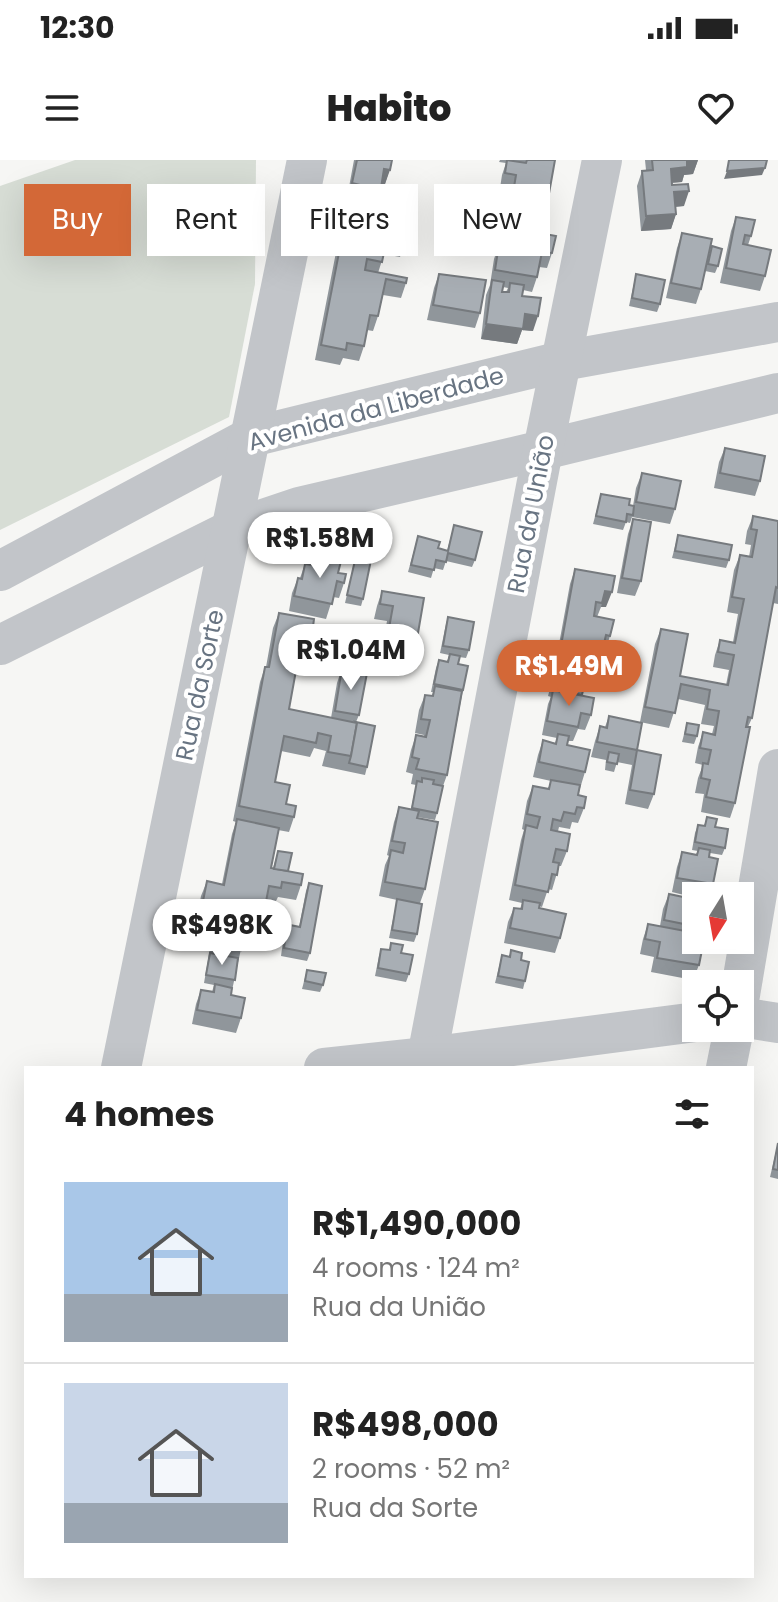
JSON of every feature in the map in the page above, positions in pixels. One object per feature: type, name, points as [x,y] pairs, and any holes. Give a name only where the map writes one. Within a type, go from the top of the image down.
[{"type":"street","name":"Rua da Sorte","points":[[121,1066],[307,160]]},
{"type":"street","name":"Rua da União","points":[[427,1057],[602,160]]},
{"type":"street","name":"Avenida da Liberdade","points":[[0,571],[251,437],[562,361],[778,322]]},
{"type":"street","points":[[0,645],[233,529],[299,507],[778,393]]},
{"type":"street","points":[[744,970],[778,769]]},
{"type":"street","points":[[754,1019],[778,1023]]},
{"type":"street","points":[[343,1066],[682,1024]]},
{"type":"street","points":[[726,1066],[731,1042]]},
{"type":"shaded area","points":[[75,160],[256,160],[256,184],[147,184],[147,256],[255,256],[255,284],[229,417],[0,530],[0,186]]},
{"type":"building","points":[[357,160],[392,160],[390,170],[384,169],[382,184],[352,183]]},
{"type":"building","points":[[507,160],[526,163],[527,160],[555,160],[550,188],[550,184],[514,184],[516,175],[505,173]]},
{"type":"building","points":[[652,160],[687,160],[687,167],[671,169],[672,185],[688,184],[689,191],[674,192],[676,214],[646,216],[642,171],[653,170]]},
{"type":"building","points":[[729,160],[767,160],[765,168],[727,171]]},
{"type":"building","points":[[736,217],[755,220],[751,236],[745,235],[743,244],[771,250],[765,276],[726,268]]},
{"type":"building","points":[[682,233],[712,239],[701,289],[671,283]]},
{"type":"building","points":[[550,235],[556,236],[550,253]]},
{"type":"building","points":[[712,246],[722,249],[718,266],[708,264]]},
{"type":"building","points":[[338,256],[383,256],[382,262],[367,259],[365,270],[407,278],[406,283],[386,279],[378,316],[370,315],[364,346],[347,343],[346,350],[321,345]]},
{"type":"building","points":[[497,256],[541,256],[537,277],[495,270]]},
{"type":"building","points":[[439,274],[486,280],[480,313],[433,305]]},
{"type":"building","points":[[636,274],[665,280],[660,304],[632,298]]},
{"type":"building","points":[[492,280],[504,282],[502,292],[509,292],[510,283],[524,285],[522,296],[541,298],[538,316],[525,314],[523,329],[486,324]]},
{"type":"building","points":[[725,448],[765,456],[760,481],[720,473]]},
{"type":"building","points":[[642,473],[681,481],[675,509],[636,502]]},
{"type":"building","points":[[601,494],[630,499],[629,505],[634,506],[633,515],[627,514],[626,522],[596,516]]},
{"type":"building","points":[[753,516],[778,521],[778,588],[752,718],[748,717],[746,727],[750,727],[735,803],[706,797],[710,780],[701,778],[703,763],[708,764],[711,750],[700,748],[703,732],[715,735],[719,711],[707,709],[710,690],[681,684],[675,713],[645,707],[661,629],[688,634],[680,676],[728,685],[734,655],[718,652],[720,640],[735,643],[744,599],[732,597],[740,555],[752,557],[757,530],[751,529]]},
{"type":"building","points":[[633,519],[651,522],[641,581],[622,578]]},
{"type":"building","points":[[454,525],[482,532],[475,560],[448,553],[446,562],[436,560],[434,570],[411,565],[418,536],[440,542],[438,548],[448,551]]},
{"type":"building","points":[[678,535],[732,545],[729,560],[675,551]]},
{"type":"building","points":[[314,555],[341,561],[338,573],[346,574],[344,583],[337,581],[332,604],[294,596],[298,578],[302,579],[305,564],[312,565]]},
{"type":"building","points":[[356,556],[371,560],[363,599],[347,595]]},
{"type":"building","points":[[575,569],[615,576],[612,592],[605,591],[602,603],[596,602],[594,616],[614,620],[610,636],[606,635],[602,652],[591,649],[590,657],[560,651]]},
{"type":"building","points":[[382,591],[424,598],[418,633],[389,628],[393,606],[380,604]]},
{"type":"building","points":[[279,613],[314,619],[312,634],[303,632],[289,709],[357,723],[351,756],[328,752],[331,736],[318,733],[316,743],[284,736],[275,782],[290,785],[286,804],[296,806],[294,817],[239,806],[265,667],[269,667]]},
{"type":"building","points":[[448,617],[474,622],[469,650],[443,646]]},
{"type":"building","points":[[450,654],[460,656],[458,664],[468,666],[463,690],[434,684],[439,660],[448,662]]},
{"type":"building","points":[[571,661],[580,663],[578,669],[587,671],[582,695],[551,688],[556,665],[570,668]]},
{"type":"building","points":[[342,668],[367,673],[359,715],[335,711]]},
{"type":"building","points":[[435,686],[462,691],[447,775],[416,769],[419,759],[412,757],[416,735],[426,737],[430,720],[421,719],[425,695],[433,696]]},
{"type":"building","points":[[553,690],[594,698],[591,715],[581,713],[578,727],[547,721]]},
{"type":"building","points":[[609,716],[642,723],[637,750],[597,742],[600,726],[607,728]]},
{"type":"building","points":[[356,722],[375,726],[367,767],[349,763]]},
{"type":"building","points":[[687,723],[699,725],[697,736],[685,734]]},
{"type":"building","points":[[558,734],[569,736],[567,745],[590,750],[585,772],[539,762],[543,740],[556,744]]},
{"type":"building","points":[[637,750],[661,755],[654,794],[630,790]]},
{"type":"building","points":[[609,752],[619,754],[617,764],[607,762]]},
{"type":"building","points":[[422,778],[434,780],[433,784],[443,786],[437,813],[412,808],[417,781],[422,782]]},
{"type":"building","points":[[551,780],[580,785],[578,795],[586,797],[584,808],[577,807],[575,814],[564,812],[561,821],[553,819],[551,830],[570,834],[567,851],[556,849],[553,862],[559,863],[557,875],[552,874],[548,892],[515,885],[526,825],[537,828],[540,817],[527,814],[533,786],[549,789]]},
{"type":"building","points":[[399,807],[419,811],[417,818],[438,822],[425,889],[385,882],[391,850],[403,853],[405,843],[392,841]]},
{"type":"building","points":[[707,817],[717,819],[715,827],[728,829],[725,848],[695,842],[698,825],[705,826]]},
{"type":"building","points":[[237,819],[279,828],[271,868],[303,874],[301,885],[282,882],[281,888],[269,886],[264,912],[255,911],[255,915],[262,917],[259,936],[244,934],[241,950],[213,946],[220,904],[203,901],[207,881],[224,885]]},
{"type":"building","points":[[699,848],[710,850],[709,857],[718,859],[713,882],[677,878],[682,852],[697,855]]},
{"type":"building","points":[[278,851],[292,853],[288,871],[274,869]]},
{"type":"building","points":[[309,883],[322,886],[310,953],[284,948],[286,933],[273,931],[275,922],[300,927]]},
{"type":"building","points":[[669,894],[682,897],[682,924],[664,920]]},
{"type":"building","points":[[397,899],[422,904],[417,934],[392,930]]},
{"type":"building","points":[[523,900],[540,903],[539,908],[566,914],[560,938],[510,928],[514,908],[522,909]]},
{"type":"building","points":[[648,924],[682,930],[682,954],[701,954],[699,965],[657,958],[660,942],[645,939]]},
{"type":"building","points":[[391,943],[403,945],[401,953],[413,955],[409,974],[378,968],[381,949],[390,950]]},
{"type":"building","points":[[511,950],[522,953],[521,960],[529,962],[525,981],[498,976],[502,955],[510,957]]},
{"type":"building","points":[[210,953],[238,958],[235,980],[206,975]]},
{"type":"building","points":[[307,970],[326,973],[323,985],[305,981]]},
{"type":"building","points":[[215,984],[232,988],[231,995],[245,998],[241,1018],[197,1010],[201,990],[214,992]]},
{"type":"building","points":[[778,1143],[778,1170],[773,1169]]}]
